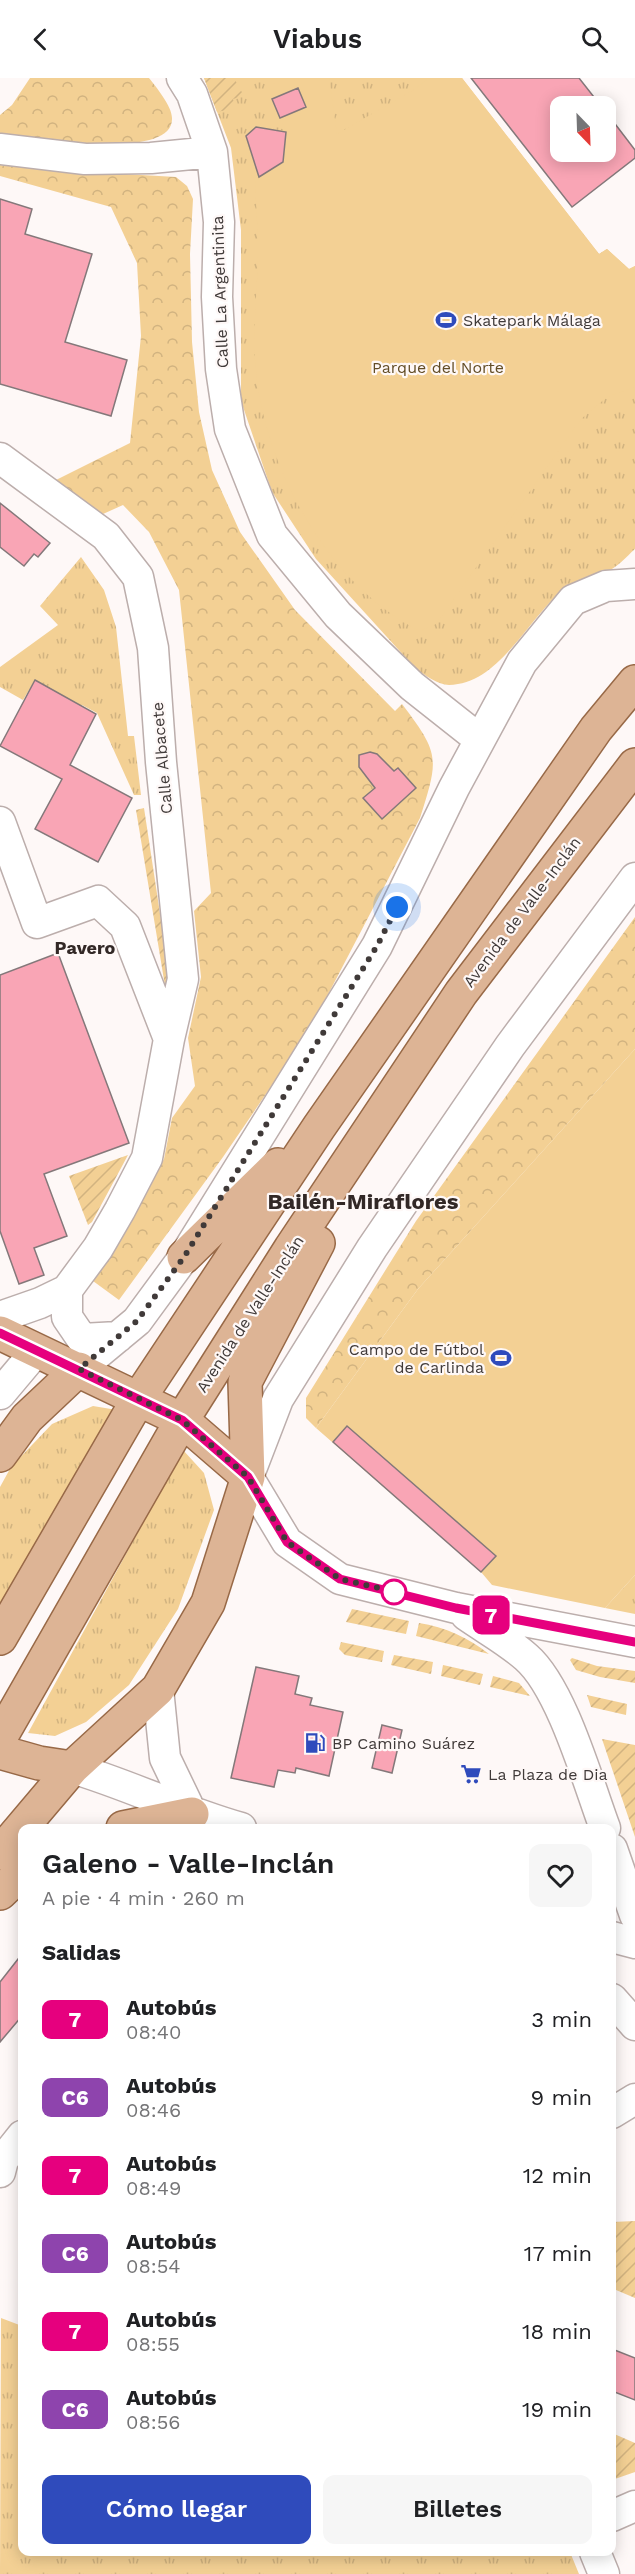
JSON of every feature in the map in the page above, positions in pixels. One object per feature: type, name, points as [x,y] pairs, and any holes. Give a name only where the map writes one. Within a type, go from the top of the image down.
[{"type":"main road","points":[[0,1638],[140,1398],[319,1126],[596,729],[635,682]]},
{"type":"main road","name":"Avenida de Valle-Inclán","points":[[0,1738],[182,1420],[357,1150],[461,993],[635,765]]},
{"type":"main road","points":[[184,1257],[319,1126]]},
{"type":"main road","points":[[25,1824],[72,1768],[158,1689],[208,1602],[248,1477],[245,1382],[323,1233],[357,1150]]},
{"type":"main road","points":[[0,1333],[182,1420],[248,1477]]},
{"type":"main road","points":[[0,1455],[27,1418],[79,1369]]},
{"type":"main road","points":[[0,1752],[39,1763],[72,1768]]},
{"type":"main road","points":[[143,1824],[192,1814]]},
{"type":"main road","points":[[0,1853],[18,1832]]},
{"type":"main road","points":[[0,1893],[18,1876]]},
{"type":"street","name":"Calle La Argentinita","points":[[182,78],[192,94],[212,152],[219,222],[217,297],[221,369],[230,429],[272,535],[338,615],[412,686],[479,739]]},
{"type":"street","points":[[0,149],[85,159],[151,158],[212,152]]},
{"type":"street","name":"Calle Albacete","points":[[0,458],[106,536],[138,577],[153,648],[161,762],[183,979],[169,1039],[147,1158],[98,1248],[67,1290]]},
{"type":"street","points":[[79,1369],[128,1329],[184,1257],[377,946],[479,739],[522,662],[573,600],[606,586],[634,583]]},
{"type":"street","points":[[0,822],[37,923],[98,901],[125,926],[169,1039]]},
{"type":"street","points":[[635,878],[510,1046],[372,1248],[278,1399],[248,1477],[287,1542],[340,1579],[456,1608],[635,1642]]},
{"type":"street","points":[[0,1317],[40,1303],[67,1290],[67,1317],[82,1339],[128,1329]]},
{"type":"street","points":[[0,1394],[37,1350]]},
{"type":"street","points":[[456,1608],[527,1658],[543,1676],[567,1722],[603,1824]]},
{"type":"street","points":[[158,1689],[165,1758],[192,1814]]},
{"type":"street","points":[[72,1768],[119,1782],[192,1814],[227,1824]]},
{"type":"street","points":[[616,1860],[635,1915]]},
{"type":"street","points":[[616,1938],[635,1943]]},
{"type":"street","points":[[616,2004],[635,2025]]},
{"type":"street","points":[[616,2110],[635,2098]]},
{"type":"street","points":[[0,2172],[3,2160],[18,2141]]},
{"type":"street","points":[[616,2514],[635,2506]]},
{"type":"street","points":[[597,2556],[604,2574]]},
{"type":"green space","points":[[30,78],[149,78],[167,102],[172,118],[166,132],[150,140],[126,143],[97,144],[0,133],[0,115],[12,105]]},
{"type":"green space","name":"Skatepark Málaga","points":[[204,78],[462,78],[599,254],[607,249],[629,269],[635,266],[635,549],[610,570],[571,584],[542,611],[501,660],[485,673],[468,681],[445,685],[416,669],[316,559],[272,492],[241,401],[241,230],[231,148]]},
{"type":"green space","points":[[204,78],[234,78],[244,96],[233,99],[236,108],[217,112]]},
{"type":"green space","name":"Skatepark Málaga","points":[[305,78],[329,78],[337,134],[415,89],[429,78],[462,78],[599,254],[607,249],[629,269],[635,266],[635,387],[607,397],[581,419],[436,624],[420,631],[387,611],[357,585],[331,555],[308,521],[288,485],[273,447],[262,409],[256,372],[255,330],[258,257],[267,257],[267,242],[258,242],[255,180],[248,169],[255,164],[256,127],[286,131],[268,85]]},
{"type":"green space","points":[[0,165],[176,177],[187,186],[193,199],[190,254],[192,342],[199,412],[212,470],[240,532],[295,610],[395,711],[402,704],[424,734],[432,757],[431,782],[420,818],[309,1031],[223,1157],[119,1300],[93,1281],[164,1159],[172,1118],[195,1086],[188,1038],[201,977],[194,911],[211,893],[179,590],[149,532],[123,505],[103,514],[56,480],[130,443],[141,336],[137,263],[111,207],[0,176]]},
{"type":"green space","points":[[81,557],[104,590],[116,627],[128,736],[134,736],[141,795],[134,795],[97,713],[82,705],[80,708],[35,680],[23,700],[0,687],[0,667],[58,625],[40,606]]},
{"type":"green space","points":[[144,808],[171,986],[165,986],[136,810]]},
{"type":"green space","points":[[635,917],[635,1049],[418,1289],[316,1428],[306,1418],[306,1398],[416,1221]]},
{"type":"green space","name":"Campo de Fútbol de Carlinda","points":[[635,1049],[635,1575],[605,1608],[492,1585],[481,1572],[316,1428],[418,1289]]},
{"type":"green space","points":[[128,1155],[92,1222],[88,1225],[69,1176]]},
{"type":"green space","points":[[93,1406],[117,1410],[0,1612],[0,1487],[11,1467],[52,1424]]},
{"type":"green space","points":[[183,1450],[204,1473],[214,1510],[178,1609],[129,1685],[86,1722],[55,1736],[28,1733]]},
{"type":"green space","points":[[635,1575],[635,1614],[605,1608]]},
{"type":"green space","points":[[352,1609],[409,1621],[406,1634],[346,1622]]},
{"type":"green space","points":[[419,1623],[456,1634],[489,1654],[416,1636]]},
{"type":"green space","points":[[341,1642],[384,1651],[382,1662],[345,1655],[339,1649]]},
{"type":"green space","points":[[394,1655],[433,1662],[431,1674],[391,1665]]},
{"type":"green space","points":[[572,1658],[597,1666],[635,1671],[635,1683],[576,1670],[570,1660]]},
{"type":"green space","points":[[443,1665],[483,1674],[480,1685],[441,1676]]},
{"type":"green space","points":[[493,1676],[519,1683],[530,1696],[490,1687]]},
{"type":"green space","points":[[587,1695],[627,1704],[626,1715],[591,1707]]},
{"type":"green space","points":[[602,1739],[635,1745],[635,1837]]},
{"type":"green space","points":[[635,2221],[635,2298],[616,2290],[616,2222]]},
{"type":"green space","points":[[1,2318],[18,2324],[18,2556],[572,2556],[579,2574],[0,2574]]},
{"type":"green space","points":[[616,2435],[635,2443],[635,2472],[616,2479]]},
{"type":"building","points":[[471,78],[579,78],[593,96],[550,96],[550,162],[616,162],[616,125],[635,150],[635,158],[572,207]]},
{"type":"building","points":[[298,88],[306,107],[280,118],[272,99]]},
{"type":"building","points":[[256,127],[286,132],[283,162],[259,177],[246,136]]},
{"type":"building","points":[[0,199],[32,209],[25,234],[92,254],[65,342],[127,360],[111,416],[0,384]]},
{"type":"building","points":[[0,503],[50,543],[38,557],[34,554],[24,566],[0,547]]},
{"type":"building","points":[[35,680],[96,714],[70,765],[132,798],[98,862],[35,829],[62,779],[0,746]]},
{"type":"building","points":[[370,752],[377,754],[394,771],[398,768],[416,788],[382,819],[363,798],[375,788],[359,767],[359,755]]},
{"type":"building","points":[[58,953],[129,1143],[44,1174],[67,1236],[34,1248],[44,1275],[19,1284],[0,1231],[0,975]]},
{"type":"building","points":[[347,1426],[496,1556],[481,1572],[333,1442]]},
{"type":"building","points":[[256,1667],[299,1676],[295,1694],[312,1698],[310,1705],[343,1712],[329,1776],[296,1768],[295,1773],[278,1770],[274,1787],[231,1778]]},
{"type":"building","points":[[382,1725],[402,1730],[392,1773],[372,1768]]},
{"type":"building","points":[[18,1959],[18,2021],[0,2042],[0,1982]]},
{"type":"building","points":[[616,2351],[635,2358],[635,2400],[616,2393]]},
{"type":"bus line","name":"7","points":[[0,1333],[182,1420],[248,1477],[287,1542],[340,1579],[456,1608],[635,1642]]},
{"type":"place","name":"Skatepark Málaga","points":[[446,320]]},
{"type":"place","name":"Campo de Fútbol de Carlinda","points":[[501,1358]]},
{"type":"place","name":"BP Camino Suárez","points":[[315,1743]]},
{"type":"place","name":"La Plaza de Dia","points":[[471,1774]]},
{"type":"district","name":"Pavero","points":[[85,947]]},
{"type":"district","name":"Bailén-Miraflores","points":[[363,1201]]},
{"type":"route","points":[[394,1592],[396,1592],[340,1579],[296,1549],[287,1542],[248,1477],[182,1420],[79,1369],[137,1321],[184,1257],[377,946],[397,907]]},
{"type":"park label","name":"Parque del Norte","points":[[438,367]]}]
